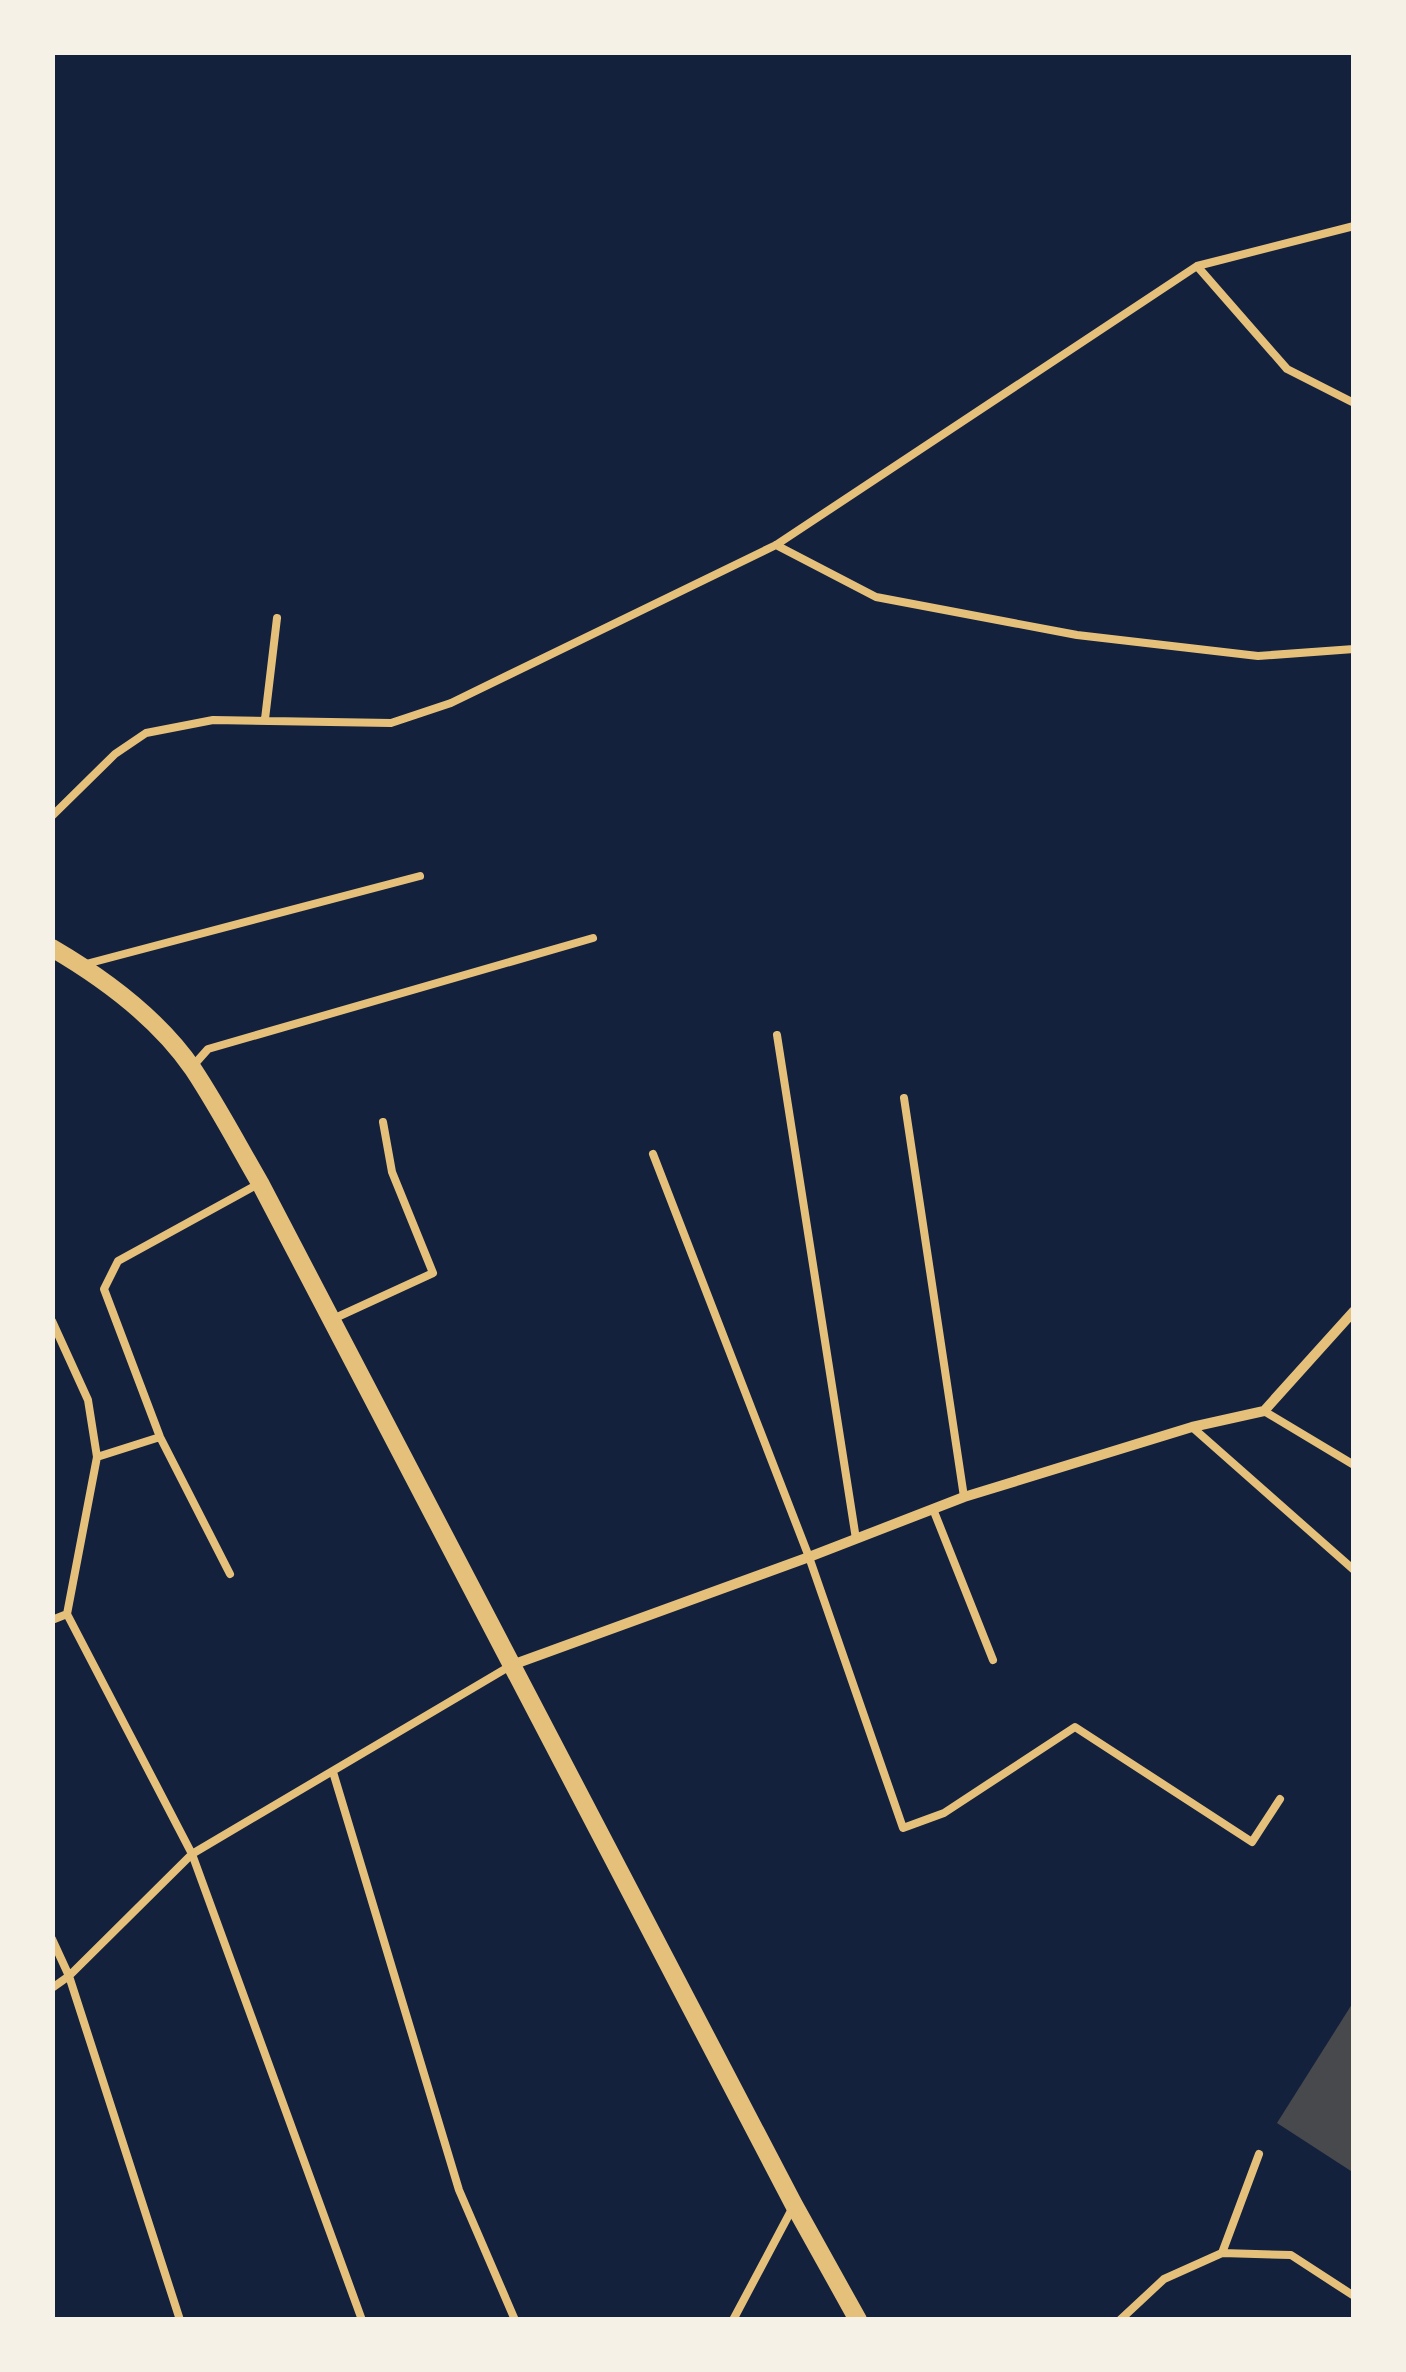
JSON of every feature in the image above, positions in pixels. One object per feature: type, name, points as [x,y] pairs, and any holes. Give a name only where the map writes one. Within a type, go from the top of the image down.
[{"type":"street","points":[[52,948],[146,1014],[192,1066],[260,1183],[794,2205],[858,2320]]},
{"type":"street","points":[[512,1666],[809,1558],[964,1496],[1192,1427],[1264,1411],[1354,1311]]},
{"type":"lane","points":[[52,816],[115,754],[146,733],[213,720],[391,723],[450,703],[776,545],[1197,266],[1354,226]]},
{"type":"lane","points":[[1197,266],[1287,369],[1354,403]]},
{"type":"lane","points":[[776,545],[876,596],[1077,635],[1258,656],[1354,649]]},
{"type":"lane","points":[[266,720],[277,618]]},
{"type":"lane","points":[[82,966],[420,876]]},
{"type":"lane","points":[[192,1066],[208,1050],[594,938]]},
{"type":"lane","points":[[777,1035],[856,1539]]},
{"type":"lane","points":[[904,1098],[964,1496]]},
{"type":"lane","points":[[332,1320],[433,1273],[392,1172],[384,1122]]},
{"type":"lane","points":[[653,1154],[809,1558],[903,1828],[944,1813],[1075,1726],[1252,1842],[1280,1800]]},
{"type":"lane","points":[[230,1574],[160,1436],[104,1288],[118,1261],[260,1183]]},
{"type":"lane","points":[[52,1321],[88,1400],[96,1456],[67,1614],[192,1854],[362,2320]]},
{"type":"lane","points":[[1264,1411],[1354,1465]]},
{"type":"lane","points":[[1192,1427],[1354,1570]]},
{"type":"lane","points":[[96,1456],[160,1436]]},
{"type":"lane","points":[[933,1509],[993,1660]]},
{"type":"lane","points":[[52,1620],[67,1614]]},
{"type":"lane","points":[[52,1988],[69,1976],[192,1854],[512,1666]]},
{"type":"lane","points":[[333,1772],[459,2190],[515,2320]]},
{"type":"lane","points":[[52,1939],[69,1976],[180,2320]]},
{"type":"lane","points":[[1222,2252],[1259,2154]]},
{"type":"lane","points":[[733,2320],[794,2205]]},
{"type":"lane","points":[[1120,2320],[1164,2279],[1222,2252],[1291,2256],[1354,2296]]},
{"type":"building","points":[[1354,2001],[1354,2173],[1277,2123]]}]
